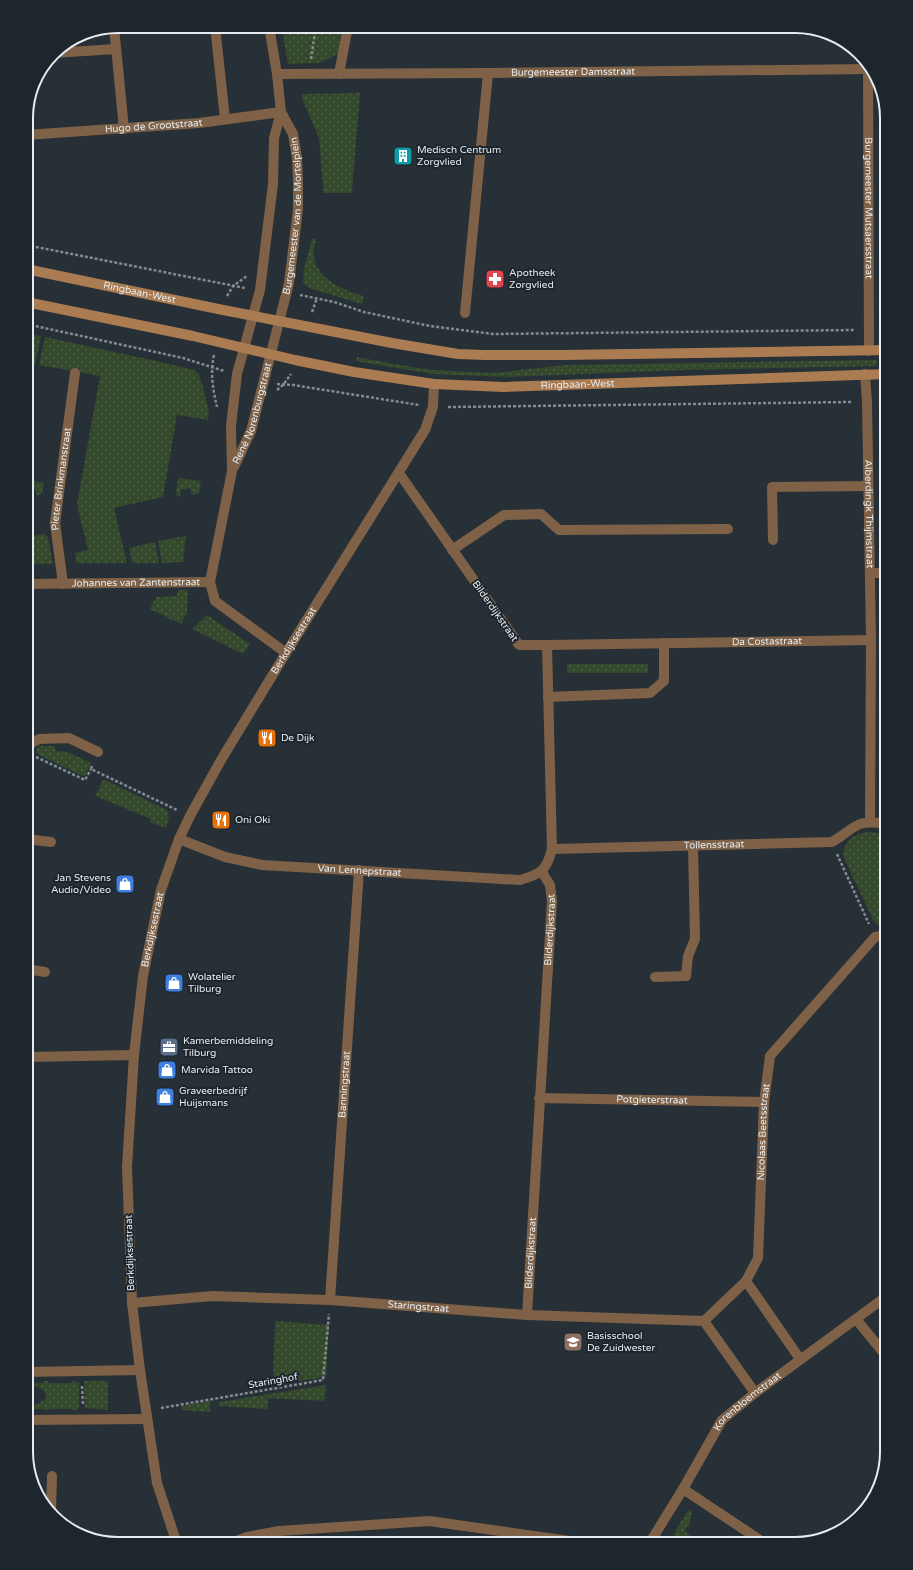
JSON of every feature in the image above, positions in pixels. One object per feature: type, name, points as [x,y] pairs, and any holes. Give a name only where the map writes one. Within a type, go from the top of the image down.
[{"type":"main road","name":"Ringbaan-West","points":[[33,270],[253,316],[392,343],[458,354],[485,356],[880,350]]},
{"type":"main road","name":"Ringbaan-West","points":[[33,303],[193,336],[270,355],[354,372],[434,384],[504,387],[880,374]]},
{"type":"street","points":[[115,33],[124,129]]},
{"type":"street","points":[[216,33],[225,119]]},
{"type":"street","name":"Burgemeester van de Mortelplein","points":[[253,316],[260,290],[274,184],[274,138],[281,112],[277,74],[269,33]]},
{"type":"street","points":[[339,74],[347,33]]},
{"type":"street","points":[[65,51],[116,49]]},
{"type":"street","name":"Burgemeester Damsstraat","points":[[277,74],[864,68]]},
{"type":"street","points":[[465,313],[488,73]]},
{"type":"street","name":"Burgemeester Mutsaersstraat","points":[[868,75],[869,351]]},
{"type":"street","name":"Hugo de Grootstraat","points":[[33,135],[124,129],[281,112]]},
{"type":"street","name":"Burgemeester van de Mortelplein","points":[[279,321],[288,283],[298,209],[297,158],[293,134],[281,112]]},
{"type":"street","points":[[244,349],[253,316]]},
{"type":"street","points":[[270,355],[279,321]]},
{"type":"street","name":"René Norenburgstraat","points":[[210,582],[232,471],[231,426],[237,374],[244,349]]},
{"type":"street","name":"René Norenburgstraat","points":[[232,471],[251,431],[270,355]]},
{"type":"street","name":"Pieter Brinkmanstraat","points":[[63,584],[55,523],[75,374]]},
{"type":"street","name":"Alberdingk Thijmstraat","points":[[865,374],[871,640],[870,822]]},
{"type":"street","name":"Berkdijksestraat","points":[[176,1537],[157,1483],[140,1370],[132,1303],[127,1167],[134,1055],[143,976],[161,890],[179,839],[190,816],[286,652],[425,430],[433,407],[434,384]]},
{"type":"street","name":"Bilderdijkstraat","points":[[399,473],[519,645],[548,645]]},
{"type":"street","points":[[772,540],[772,487],[868,486]]},
{"type":"street","points":[[452,550],[504,514],[541,514],[559,530],[728,529]]},
{"type":"street","points":[[870,573],[880,573]]},
{"type":"street","name":"Johannes van Zantenstraat","points":[[33,584],[210,582],[215,601],[286,652]]},
{"type":"street","name":"Da Costastraat","points":[[548,645],[871,640]]},
{"type":"street","points":[[548,697],[650,693],[664,681],[664,643]]},
{"type":"street","points":[[542,872],[549,862],[552,849],[548,645]]},
{"type":"street","points":[[33,741],[39,739],[69,738],[98,752]]},
{"type":"street","points":[[832,842],[856,824],[870,822],[880,823]]},
{"type":"street","name":"Van Lennepstraat","points":[[179,839],[226,857],[262,865],[520,880],[533,877],[542,872]]},
{"type":"street","points":[[33,840],[51,842]]},
{"type":"street","name":"Tollensstraat","points":[[552,849],[832,842]]},
{"type":"street","points":[[655,977],[686,976],[688,956],[695,939],[693,845]]},
{"type":"street","name":"Banningstraat","points":[[330,1300],[359,870]]},
{"type":"street","name":"Bilderdijkstraat","points":[[527,1315],[552,900],[550,886],[542,872]]},
{"type":"street","points":[[875,937],[880,936]]},
{"type":"street","name":"Nicolaas Beetsstraat","points":[[746,1281],[758,1258],[764,1102],[770,1056],[875,937]]},
{"type":"street","points":[[33,970],[45,972]]},
{"type":"street","points":[[33,1057],[134,1055]]},
{"type":"street","name":"Potgieterstraat","points":[[539,1098],[764,1102]]},
{"type":"street","points":[[755,1393],[704,1321],[746,1281],[800,1359]]},
{"type":"street","name":"Staringstraat","points":[[132,1303],[213,1296],[330,1300],[527,1315],[704,1321]]},
{"type":"street","name":"Korenbloemstraat","points":[[653,1537],[683,1489],[722,1420],[800,1359],[880,1301]]},
{"type":"street","points":[[856,1319],[880,1348]]},
{"type":"street","points":[[33,1372],[140,1370]]},
{"type":"street","points":[[33,1420],[83,1419],[146,1414]]},
{"type":"street","points":[[51,1504],[52,1476]]},
{"type":"street","points":[[683,1489],[755,1537]]},
{"type":"street","points":[[247,1537],[279,1531],[429,1521],[542,1537]]},
{"type":"path","points":[[309,73],[315,33]]},
{"type":"path","points":[[306,326],[317,298]]},
{"type":"path","points":[[275,394],[290,376],[295,360]]},
{"type":"path","points":[[33,755],[85,780],[98,752]]},
{"type":"path","points":[[90,769],[190,816]]},
{"type":"path","points":[[832,842],[875,937]]},
{"type":"path","name":"Staringhof","points":[[146,1414],[324,1380],[330,1300]]},
{"type":"path","points":[[82,1371],[83,1419]]},
{"type":"green space","points":[[282,33],[341,33],[338,54],[319,63],[288,64]]},
{"type":"green space","points":[[360,93],[352,193],[323,193],[319,138],[301,96],[303,94]]},
{"type":"green space","points":[[312,239],[316,239],[313,256],[321,273],[341,288],[364,296],[362,304],[309,288],[303,283],[304,268]]},
{"type":"green space","points":[[33,334],[41,336],[35,365],[33,365]]},
{"type":"green space","points":[[45,337],[194,370],[199,375],[209,413],[208,420],[177,415],[163,497],[114,508],[127,563],[76,563],[75,553],[88,550],[77,504],[100,376],[39,365]]},
{"type":"green space","points":[[357,357],[431,370],[495,373],[565,365],[877,360],[877,366],[683,370],[509,377],[433,374],[356,361]]},
{"type":"green space","points":[[178,478],[201,481],[199,493],[192,495],[190,488],[180,490],[181,497],[176,495]]},
{"type":"green space","points":[[33,481],[44,483],[42,493],[37,496],[35,489],[33,489]]},
{"type":"green space","points":[[43,534],[48,537],[53,564],[33,564],[33,536]]},
{"type":"green space","points":[[186,536],[183,562],[162,563],[158,541]]},
{"type":"green space","points":[[155,542],[159,563],[132,563],[129,548]]},
{"type":"green space","points":[[178,590],[188,590],[187,613],[181,624],[150,609],[156,597],[177,596]]},
{"type":"green space","points":[[207,615],[250,644],[243,654],[192,629]]},
{"type":"green space","points":[[567,664],[648,664],[648,673],[567,673]]},
{"type":"green space","points":[[38,746],[55,746],[55,751],[68,752],[91,763],[85,776],[37,754],[36,752]]},
{"type":"green space","points":[[103,780],[167,810],[169,818],[166,828],[150,822],[151,819],[95,796]]},
{"type":"green space","points":[[863,833],[880,833],[880,925],[873,920],[843,856],[845,846],[850,839]]},
{"type":"green space","points":[[275,1321],[329,1325],[326,1377],[273,1385]]},
{"type":"green space","points":[[43,1381],[48,1381],[49,1383],[71,1383],[72,1381],[76,1381],[76,1383],[79,1382],[79,1408],[77,1410],[34,1409],[34,1405],[46,1398],[45,1393],[41,1389],[34,1386],[34,1383],[43,1383]]},
{"type":"green space","points":[[84,1381],[108,1381],[108,1410],[85,1408]]},
{"type":"green space","points":[[326,1385],[325,1401],[268,1398],[268,1409],[219,1406],[219,1402]]},
{"type":"green space","points":[[210,1401],[210,1412],[182,1410],[182,1406]]},
{"type":"green space","points":[[688,1510],[692,1512],[689,1527],[687,1526],[685,1530],[690,1537],[672,1537]]},
{"type":"place","name":"Medisch Centrum Zorgvlied","points":[[403,156]]},
{"type":"place","name":"Apotheek Zorgvlied","points":[[495,279]]},
{"type":"place","name":"De Dijk","points":[[267,738]]},
{"type":"place","name":"Oni Oki","points":[[221,820]]},
{"type":"place","name":"Jan Stevens Audio/Video","points":[[125,884]]},
{"type":"place","name":"Wolatelier Tilburg","points":[[174,983]]},
{"type":"place","name":"Kamerbemiddeling Tilburg","points":[[169,1047]]},
{"type":"place","name":"Marvida Tattoo","points":[[167,1070]]},
{"type":"place","name":"Graveerbedrijf Huijsmans","points":[[165,1097]]},
{"type":"place","name":"Basisschool De Zuidwester","points":[[573,1342]]}]
